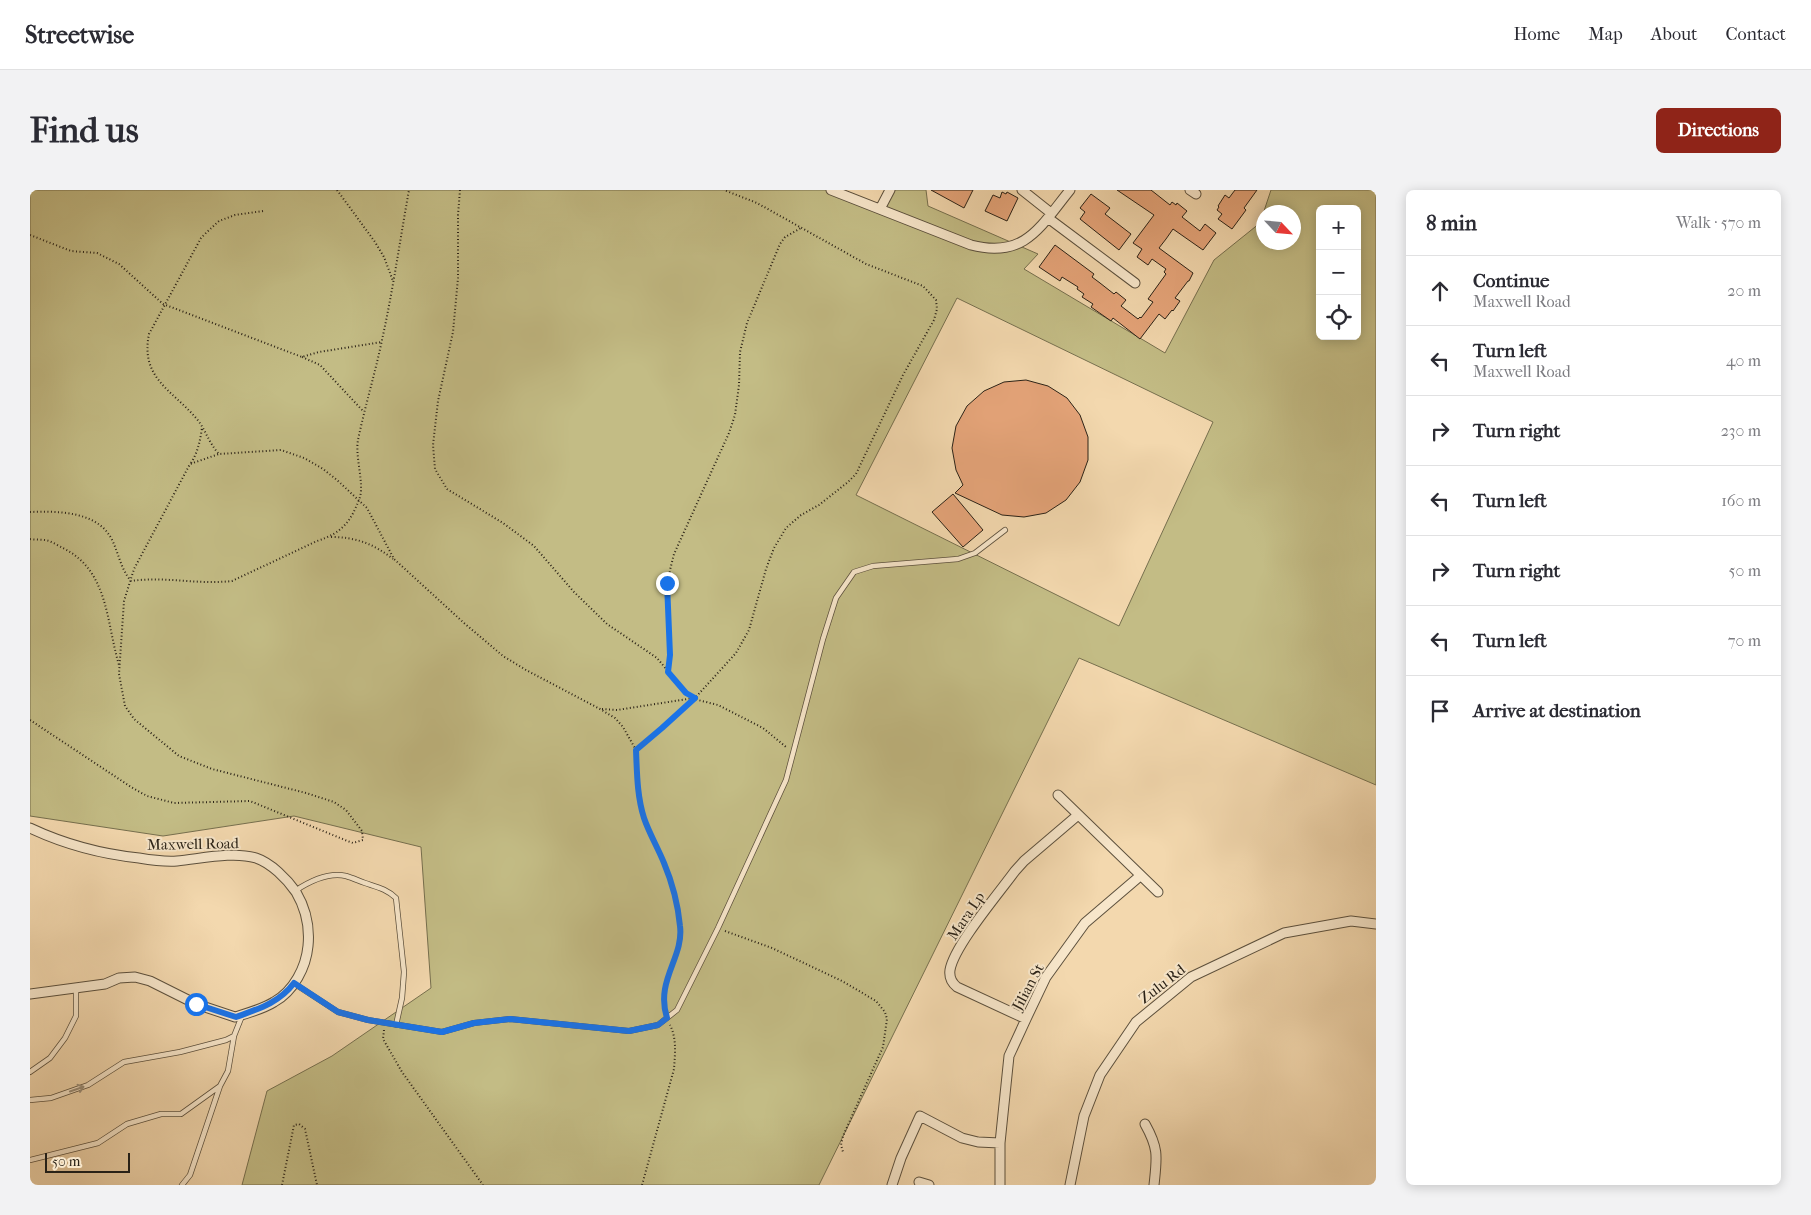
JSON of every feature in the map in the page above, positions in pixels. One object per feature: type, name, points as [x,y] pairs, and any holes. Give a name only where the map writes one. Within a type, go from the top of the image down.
[{"type":"street","points":[[831,190],[971,245],[988,249],[1019,244],[1034,234],[1070,190]]},
{"type":"street","points":[[880,209],[890,190]]},
{"type":"street","points":[[1022,190],[1050,215],[1135,283]]},
{"type":"street","points":[[1058,795],[1158,892]]},
{"type":"street","name":"Mara Lp","points":[[1026,1019],[957,988],[952,981],[950,970],[963,942],[1015,871],[1078,815]]},
{"type":"street","name":"Maxwell Road","points":[[30,828],[83,848],[138,858],[174,861],[231,856],[254,858],[272,868],[290,884],[300,899],[310,928],[307,957],[300,974],[288,991],[274,1002],[242,1015]]},
{"type":"street","name":"Jilian St","points":[[1000,1185],[1000,1143],[1009,1056],[1046,977],[1085,923],[1140,876]]},
{"type":"street","name":"Zulu Rd","points":[[1070,1185],[1084,1116],[1100,1075],[1136,1022],[1192,977],[1284,933],[1351,921],[1376,924]]},
{"type":"street","points":[[30,994],[105,984],[119,978],[135,977],[150,981],[204,1006],[236,1017],[242,1015]]},
{"type":"street","points":[[892,1185],[901,1158],[920,1116],[962,1138],[978,1142],[1000,1143]]},
{"type":"street","points":[[1145,1124],[1154,1140],[1157,1157],[1154,1185]]},
{"type":"street","points":[[919,1182],[929,1185]]},
{"type":"lane","points":[[294,983],[338,1012],[384,1023],[442,1032],[474,1023],[510,1019],[629,1031],[658,1025],[676,1010],[718,928],[786,780],[836,598],[854,572],[873,566],[958,559],[975,553],[1005,530]]},
{"type":"lane","points":[[295,891],[306,884],[334,875],[346,876],[388,890],[396,898],[404,972],[402,998],[396,1025]]},
{"type":"lane","points":[[30,1072],[50,1058],[65,1038],[76,1016],[76,988]]},
{"type":"lane","points":[[182,1185],[190,1175],[220,1086],[228,1071],[234,1036],[242,1015]]},
{"type":"lane","points":[[30,1100],[51,1098],[88,1085],[124,1062],[180,1052],[226,1040],[234,1036]]},
{"type":"lane","points":[[30,1160],[98,1143],[127,1124],[161,1114],[181,1114],[220,1086]]},
{"type":"path","points":[[336,190],[375,242],[384,257],[393,282]]},
{"type":"path","points":[[331,537],[341,530],[353,512],[361,494],[357,446],[382,342],[409,190]]},
{"type":"path","points":[[460,190],[458,278],[453,332],[438,401],[433,445],[435,469],[447,489],[503,523],[534,546],[574,592],[607,624],[657,658],[686,693],[695,698],[718,705],[763,728],[794,753]]},
{"type":"path","points":[[636,750],[695,698],[730,659],[744,640],[753,619],[766,569],[774,548],[786,528],[801,515],[819,505],[856,474],[903,375],[934,320],[937,309],[936,300],[923,286],[866,264],[757,203],[724,190]]},
{"type":"path","points":[[219,454],[211,445],[198,420],[155,376],[147,357],[149,334],[201,238],[212,226],[219,221],[236,215],[263,210]]},
{"type":"path","points":[[668,672],[670,655],[667,583],[674,554],[730,433],[735,415],[739,385],[740,352],[747,323],[780,244],[785,236],[802,228]]},
{"type":"path","points":[[30,235],[71,251],[97,254],[119,264],[166,305],[320,365],[364,412]]},
{"type":"path","points":[[302,357],[319,352],[382,342]]},
{"type":"path","points":[[30,720],[107,772],[148,796],[174,803],[250,802],[344,840],[353,843],[363,840],[362,831],[357,824],[346,810],[334,802],[212,769],[179,756],[160,742],[129,713],[125,706],[121,688],[120,667],[124,602],[134,569],[196,456],[202,428]]},
{"type":"path","points":[[190,464],[219,454],[281,450],[304,458],[337,480],[367,508],[394,559]]},
{"type":"path","points":[[30,512],[51,511],[77,515],[88,518],[100,525],[112,540],[125,573],[131,580]]},
{"type":"path","points":[[131,580],[219,582],[232,580],[317,541],[331,537],[346,537],[366,542],[394,559],[503,656],[600,709],[615,718],[623,726],[636,750],[637,789],[644,818],[665,866],[678,911],[681,929],[678,946],[665,984],[663,1006],[674,1032],[674,1069],[642,1185]]},
{"type":"path","points":[[30,539],[49,541],[71,552],[85,563],[103,595],[113,644],[120,667]]},
{"type":"path","points":[[600,709],[617,710],[695,698]]},
{"type":"path","points":[[718,928],[772,948],[842,981],[876,1001],[885,1012],[887,1025],[883,1047],[842,1136],[841,1145],[843,1152]]},
{"type":"path","points":[[384,1023],[383,1039],[402,1072],[483,1185]]},
{"type":"path","points":[[282,1185],[294,1125],[299,1124],[305,1129],[317,1185]]},
{"type":"shaded area","points":[[30,190],[827,190],[880,209],[890,190],[926,190],[928,206],[1038,254],[1024,269],[1165,353],[1214,260],[1256,226],[1256,250],[1301,250],[1301,205],[1266,205],[1271,190],[1376,190],[1376,785],[1079,658],[819,1185],[242,1185],[267,1091],[332,1056],[431,988],[421,847],[294,816],[163,836],[30,816]],"holes":[[[957,298],[1213,422],[1119,626],[856,495]]]},
{"type":"building","points":[[931,190],[973,190],[964,208]]},
{"type":"building","points":[[1117,190],[1151,190],[1170,205],[1172,202],[1176,205],[1177,203],[1187,211],[1182,217],[1200,231],[1205,224],[1216,233],[1203,250],[1173,229],[1159,248],[1193,273],[1175,298],[1180,301],[1173,311],[1165,319],[1159,314],[1140,339],[1113,318],[1111,321],[1091,307],[1093,304],[1082,297],[1084,294],[1077,289],[1078,287],[1062,277],[1060,281],[1039,267],[1055,245],[1094,274],[1092,277],[1114,294],[1116,292],[1126,300],[1121,306],[1138,319],[1141,318],[1153,302],[1148,299],[1166,274],[1164,272],[1166,269],[1152,259],[1148,265],[1137,257],[1142,249],[1133,243],[1154,215]]},
{"type":"building","points":[[1235,190],[1257,190],[1244,208],[1246,210],[1232,229],[1218,219],[1222,214],[1217,210],[1225,195],[1229,198]]},
{"type":"building","points":[[1002,192],[1006,194],[1007,192],[1018,198],[1007,221],[985,211],[993,195],[1000,198]]},
{"type":"building","points":[[1091,194],[1110,208],[1105,214],[1131,234],[1119,250],[1080,219],[1085,212],[1080,208]]},
{"type":"building","points":[[1026,380],[1048,386],[1067,398],[1080,415],[1088,437],[1088,460],[1080,482],[1066,500],[1046,513],[1024,517],[1002,515],[955,493],[963,485],[956,470],[952,448],[956,426],[967,406],[984,391],[1004,382]]},
{"type":"building","points":[[953,494],[983,530],[963,547],[932,512]]},
{"type":"route","points":[[196,1004],[236,1017],[274,1002],[288,991],[294,983],[338,1012],[414,1029],[442,1032],[474,1023],[510,1019],[566,1023],[629,1031],[658,1025],[667,1018],[663,1006],[665,984],[678,946],[681,929],[678,911],[665,866],[644,818],[637,789],[636,750],[695,698],[686,693],[668,672],[670,655],[667,583]]}]
